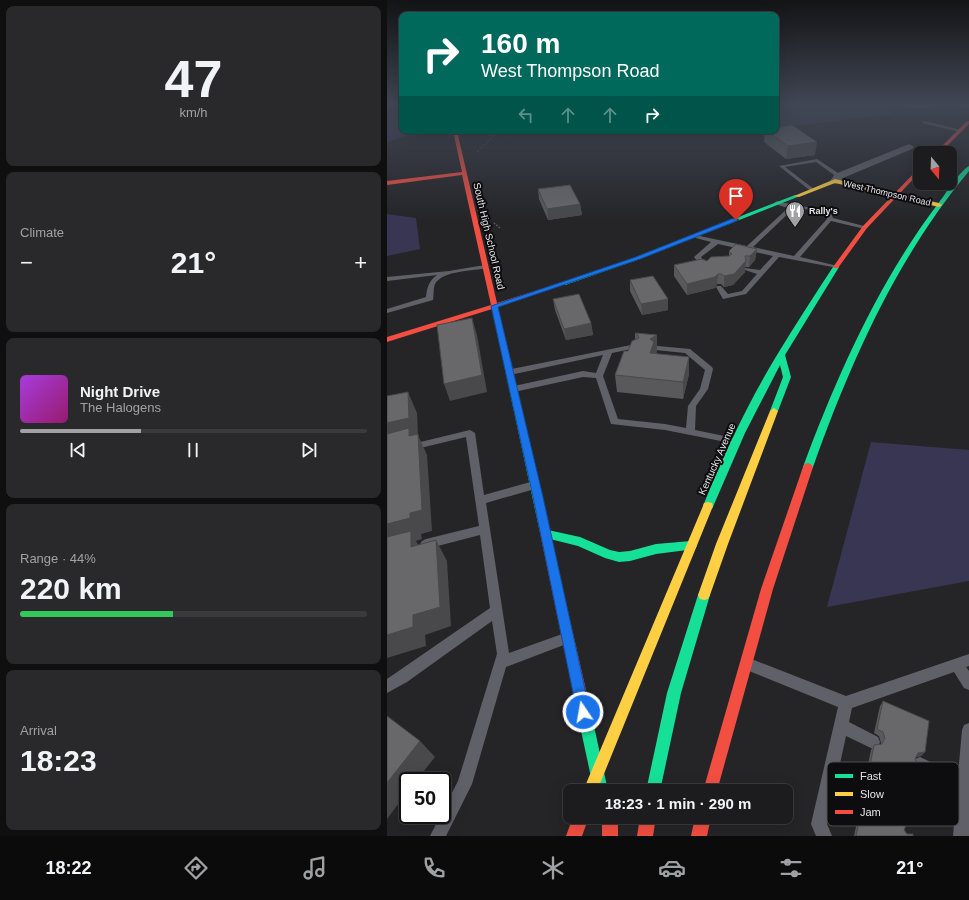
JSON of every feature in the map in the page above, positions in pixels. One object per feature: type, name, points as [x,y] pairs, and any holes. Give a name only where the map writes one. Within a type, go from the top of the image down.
[{"type":"main road","name":"South High School Road","points":[[457,143],[514,389],[599,784]]},
{"type":"main road","points":[[712,784],[745,662],[780,544],[831,401],[880,296],[915,239],[939,205],[969,168]]},
{"type":"main road","points":[[387,183],[463,173]]},
{"type":"main road","name":"Kentucky Avenue","points":[[593,784],[691,546],[736,441],[762,389],[781,355],[836,267],[865,227],[913,176]]},
{"type":"main road","name":"West Thompson Road","points":[[387,340],[600,272],[695,237],[812,190],[837,178],[939,205]]},
{"type":"main road","points":[[654,784],[674,693],[693,629],[722,544],[787,377],[781,355]]},
{"type":"main road","points":[[546,534],[580,542],[609,555],[619,557],[630,556],[656,549],[691,546]]},
{"type":"main road","points":[[574,836],[578,824]]},
{"type":"main road","points":[[609,824],[610,836]]},
{"type":"main road","points":[[610,824],[613,836]]},
{"type":"main road","points":[[645,836],[647,824]]},
{"type":"main road","points":[[699,836],[702,824]]},
{"type":"street","name":"West Thompson Road","points":[[837,178],[909,147]]},
{"type":"lane","points":[[812,190],[781,166],[817,160],[837,178]]},
{"type":"lane","points":[[777,203],[792,207],[805,207],[828,212],[830,219]]},
{"type":"lane","points":[[749,248],[792,207]]},
{"type":"lane","points":[[830,219],[865,227]]},
{"type":"lane","points":[[796,258],[830,219]]},
{"type":"lane","points":[[695,237],[836,267]]},
{"type":"lane","points":[[697,257],[717,241]]},
{"type":"lane","points":[[719,287],[726,297],[744,293],[778,254]]},
{"type":"lane","points":[[697,257],[705,258]]},
{"type":"lane","points":[[697,257],[706,269]]},
{"type":"lane","points":[[387,278],[485,267]]},
{"type":"lane","points":[[747,269],[762,273]]},
{"type":"lane","points":[[387,311],[430,298],[431,286],[436,279],[456,271]]},
{"type":"lane","points":[[510,372],[636,346],[687,351],[709,369],[704,388],[692,406],[690,431]]},
{"type":"lane","points":[[609,351],[635,354]]},
{"type":"lane","points":[[609,351],[599,376],[614,422],[665,427],[736,441]]},
{"type":"lane","points":[[656,356],[700,361]]},
{"type":"lane","points":[[514,389],[583,374],[599,376]]},
{"type":"lane","points":[[402,449],[470,433],[503,654],[465,784],[438,836]]},
{"type":"lane","points":[[480,500],[535,485]]},
{"type":"lane","points":[[416,547],[484,529]]},
{"type":"lane","points":[[387,686],[496,611]]},
{"type":"lane","points":[[500,662],[568,638]]},
{"type":"lane","points":[[745,662],[847,703],[963,662],[969,683]]},
{"type":"lane","points":[[833,762],[847,703]]},
{"type":"lane","points":[[841,726],[873,742]]},
{"type":"lane","points":[[961,836],[969,730]]},
{"type":"lane","points":[[959,783],[965,786]]},
{"type":"lane","points":[[824,836],[819,824],[827,791]]},
{"type":"path","points":[[477,153],[478,150],[486,143]]},
{"type":"shaded area","points":[[387,214],[416,218],[420,249],[387,256]]},
{"type":"shaded area","points":[[871,442],[969,450],[969,581],[827,607]]},
{"type":"building","points":[[784,143],[810,143],[788,146]]},
{"type":"building","points":[[570,185],[580,204],[547,209],[538,189]]},
{"type":"building","points":[[736,244],[757,249],[750,256],[745,256],[746,261],[734,274],[724,276],[722,274],[718,274],[715,277],[687,284],[674,265],[702,259],[707,261],[711,257],[729,256],[732,254],[729,251]]},
{"type":"building","points":[[653,276],[668,299],[641,304],[630,280]]},
{"type":"building","points":[[579,294],[591,323],[564,329],[553,299]]},
{"type":"building","points":[[472,318],[482,375],[444,384],[437,325]]},
{"type":"building","points":[[635,333],[657,335],[650,339],[654,342],[650,353],[689,357],[683,382],[615,375],[624,351],[628,351],[632,341],[639,338]]},
{"type":"building","points":[[408,392],[409,418],[387,423],[387,396]]},
{"type":"building","points":[[409,428],[409,436],[418,434],[422,510],[410,513],[410,518],[387,524],[387,434]]},
{"type":"building","points":[[411,531],[411,547],[436,540],[440,607],[413,615],[413,627],[387,635],[387,537]]},
{"type":"building","points":[[883,701],[929,721],[925,752],[918,753],[915,759],[916,762],[871,762],[874,745],[882,744],[885,738],[883,732],[877,729]]},
{"type":"building","points":[[387,716],[420,741],[387,783]]},
{"type":"building","points":[[858,826],[906,826],[904,830],[907,834],[913,834],[913,836],[856,836]]},
{"type":"traffic: fast","points":[[808,467],[831,406],[871,316],[903,258],[944,199],[969,168]]},
{"type":"traffic: fast","points":[[566,283],[638,258],[797,196]]},
{"type":"traffic: fast","points":[[708,506],[733,447],[770,374],[836,267]]},
{"type":"traffic: fast","points":[[774,411],[787,377],[781,355]]},
{"type":"traffic: fast","points":[[511,379],[544,528]]},
{"type":"traffic: fast","points":[[546,534],[580,542],[609,555],[619,557],[630,556],[656,549],[691,546]]},
{"type":"traffic: fast","points":[[654,784],[674,693],[704,595]]},
{"type":"traffic: fast","points":[[584,712],[599,784]]},
{"type":"traffic: slow","points":[[797,196],[835,181],[939,205]]},
{"type":"traffic: slow","points":[[704,595],[722,544],[774,411]]},
{"type":"traffic: slow","points":[[593,784],[708,506]]},
{"type":"traffic: jam","points":[[458,143],[511,379]]},
{"type":"traffic: jam","points":[[944,146],[947,143]]},
{"type":"traffic: jam","points":[[387,183],[463,173]]},
{"type":"traffic: jam","points":[[836,267],[865,227],[913,176]]},
{"type":"traffic: jam","points":[[387,340],[566,283]]},
{"type":"traffic: jam","points":[[712,784],[767,589],[808,467]]},
{"type":"traffic: jam","points":[[544,528],[584,712]]},
{"type":"traffic: jam","points":[[574,836],[578,824]]},
{"type":"traffic: jam","points":[[610,824],[610,836]]},
{"type":"traffic: jam","points":[[645,836],[647,824]]},
{"type":"traffic: jam","points":[[699,836],[702,824]]},
{"type":"place","name":"Rally's","points":[[795,228]]},
{"type":"route","points":[[583,712],[538,497],[495,306],[638,258],[736,220]]}]
